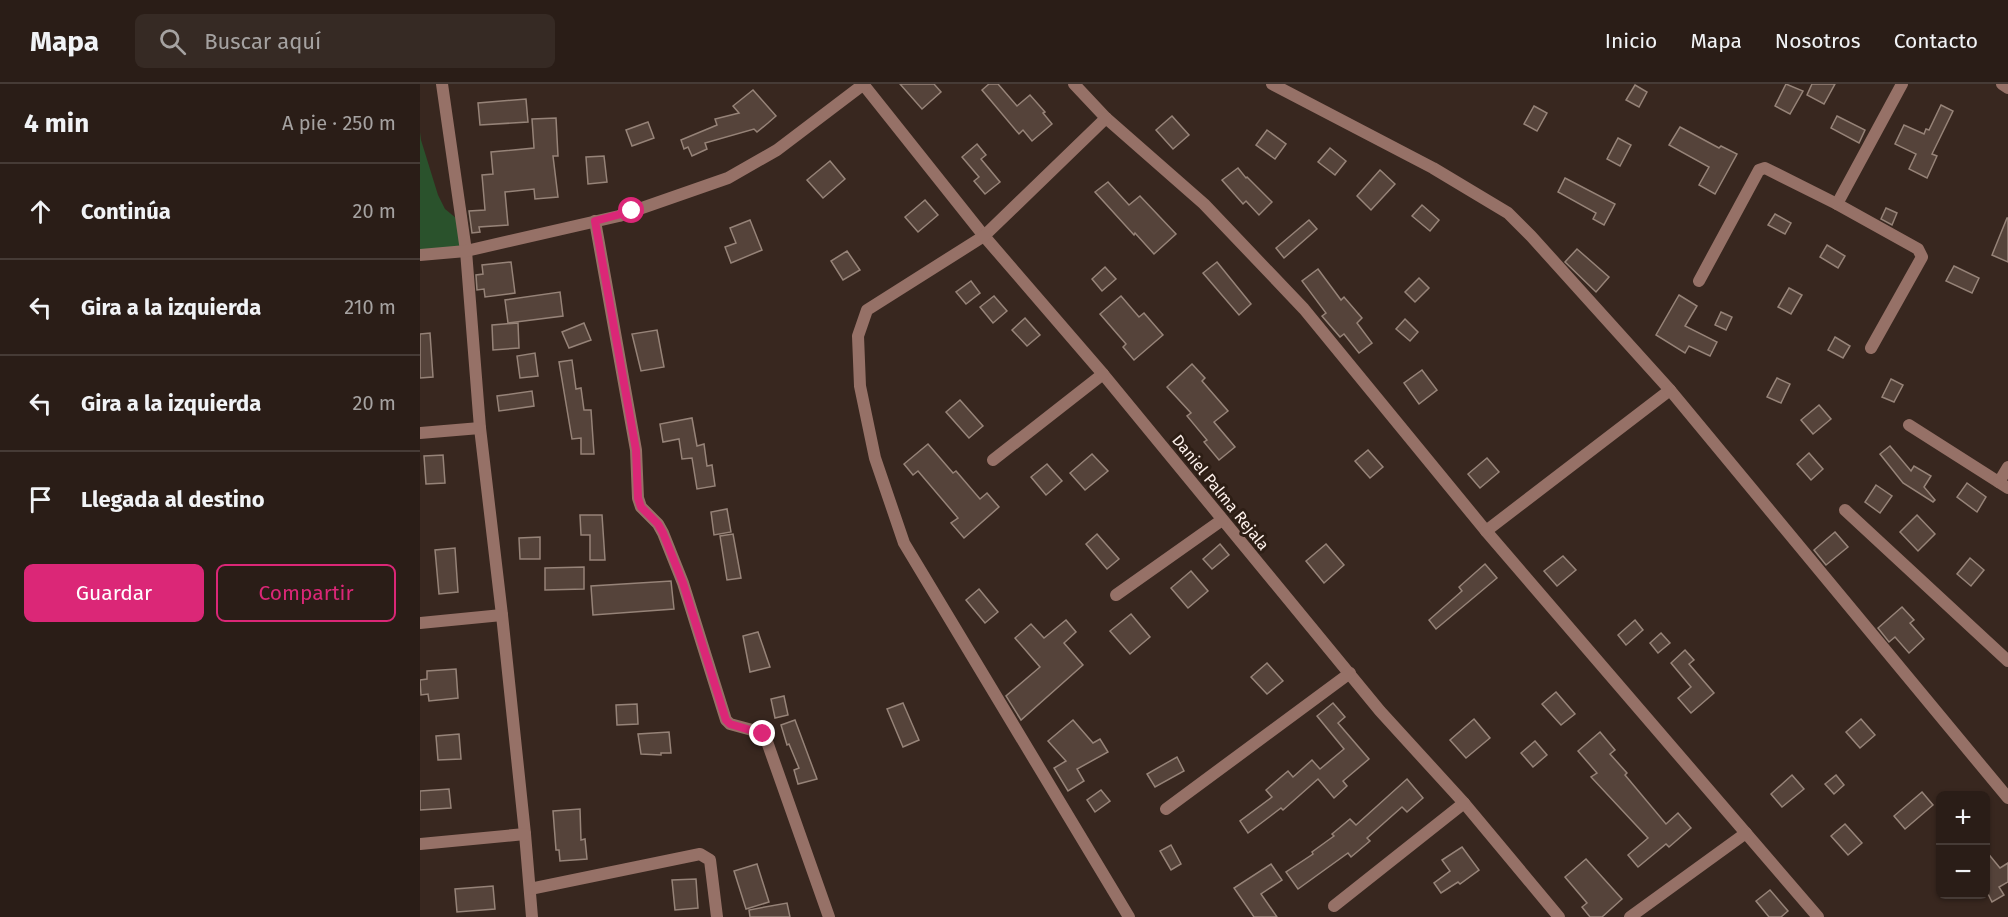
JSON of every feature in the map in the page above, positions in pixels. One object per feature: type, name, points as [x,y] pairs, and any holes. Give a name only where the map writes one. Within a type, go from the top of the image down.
[{"type":"street","points":[[442,84],[465,251],[480,428],[502,615],[532,917]]},
{"type":"street","points":[[420,255],[465,251],[619,216],[728,178],[777,150],[863,84]]},
{"type":"street","name":"Daniel Palma Rejala","points":[[863,84],[984,236],[1103,374],[1380,711],[1464,803],[1559,917]]},
{"type":"street","points":[[1074,84],[1106,118],[1204,204],[1304,309],[1486,531],[1818,917]]},
{"type":"street","points":[[1272,84],[1401,150],[1508,213],[1670,390],[2008,798]]},
{"type":"street","points":[[2002,84],[2008,88]]},
{"type":"street","points":[[1837,204],[1898,85]]},
{"type":"street","points":[[1106,118],[984,236],[867,310],[858,336],[860,386],[875,458],[904,543],[1129,917]]},
{"type":"street","points":[[1699,281],[1759,170],[1765,168],[1837,204],[1918,249],[1922,257],[1871,348]]},
{"type":"street","points":[[595,221],[636,450],[638,498],[641,507],[658,524],[683,583],[726,720],[730,724],[765,736],[829,917]]},
{"type":"street","points":[[993,460],[1103,374]]},
{"type":"street","points":[[1486,531],[1670,390]]},
{"type":"street","points":[[1909,425],[2004,485],[2008,467]]},
{"type":"street","points":[[420,433],[480,428]]},
{"type":"street","points":[[1845,510],[2008,661]]},
{"type":"street","points":[[1116,595],[1222,520]]},
{"type":"street","points":[[420,623],[502,615]]},
{"type":"street","points":[[1166,809],[1350,673]]},
{"type":"street","points":[[1334,906],[1464,803]]},
{"type":"street","points":[[1630,917],[1746,833]]},
{"type":"street","points":[[420,844],[525,834]]},
{"type":"street","points":[[530,889],[700,854],[710,860],[717,917]]},
{"type":"green space","points":[[420,132],[438,195],[445,209],[456,218],[460,246],[420,253]]},
{"type":"building","points":[[900,84],[934,84],[941,92],[922,109]]},
{"type":"building","points":[[989,84],[998,84],[1017,106],[1030,95],[1052,124],[1032,141],[1023,130],[1019,134],[982,90]]},
{"type":"building","points":[[1786,84],[1803,91],[1790,114],[1775,106]]},
{"type":"building","points":[[1812,84],[1835,84],[1824,104],[1807,95]]},
{"type":"building","points":[[1635,85],[1647,92],[1639,107],[1626,100]]},
{"type":"building","points":[[753,90],[776,116],[768,123],[757,132],[754,129],[705,143],[707,149],[692,156],[688,147],[684,149],[681,140],[717,125],[715,119],[739,113],[733,106]]},
{"type":"building","points":[[526,99],[528,122],[480,125],[478,103]]},
{"type":"building","points":[[1941,105],[1953,111],[1932,154],[1937,156],[1927,178],[1909,169],[1916,154],[1895,144],[1904,125],[1924,134],[1926,129],[1929,130]]},
{"type":"building","points":[[1534,106],[1547,113],[1537,131],[1524,124]]},
{"type":"building","points":[[1172,116],[1189,135],[1173,149],[1156,130]]},
{"type":"building","points":[[1837,116],[1865,130],[1859,143],[1831,128]]},
{"type":"building","points":[[556,118],[558,156],[553,156],[558,197],[535,199],[534,189],[505,192],[508,225],[479,227],[480,232],[472,233],[469,211],[485,210],[482,175],[493,174],[491,152],[534,148],[532,119]]},
{"type":"building","points":[[648,122],[654,138],[632,146],[626,130]]},
{"type":"building","points":[[1680,127],[1719,148],[1721,146],[1737,154],[1715,194],[1699,185],[1709,167],[1669,145]]},
{"type":"building","points":[[1267,130],[1286,144],[1275,159],[1256,145]]},
{"type":"building","points":[[1618,138],[1631,145],[1620,166],[1607,159]]},
{"type":"building","points":[[977,144],[986,155],[981,159],[1000,182],[985,194],[974,181],[979,177],[962,157]]},
{"type":"building","points":[[1330,148],[1346,161],[1335,175],[1318,162]]},
{"type":"building","points":[[604,156],[607,182],[588,184],[586,157]]},
{"type":"building","points":[[830,161],[845,179],[823,198],[807,180]]},
{"type":"building","points":[[1238,168],[1272,202],[1259,215],[1246,201],[1243,204],[1222,180]]},
{"type":"building","points":[[1380,170],[1395,184],[1371,210],[1357,196]]},
{"type":"building","points":[[1565,178],[1615,204],[1604,225],[1593,219],[1596,213],[1558,192]]},
{"type":"building","points":[[1108,182],[1129,205],[1140,196],[1176,234],[1154,254],[1095,192]]},
{"type":"building","points":[[925,200],[938,215],[918,232],[905,217]]},
{"type":"building","points":[[1422,205],[1439,220],[1430,231],[1412,216]]},
{"type":"building","points":[[1886,208],[1897,213],[1892,225],[1881,219]]},
{"type":"building","points":[[1775,214],[1791,223],[1785,234],[1768,225]]},
{"type":"building","points":[[2008,218],[2008,262],[1992,255]]},
{"type":"building","points":[[750,220],[762,250],[731,263],[725,247],[736,243],[730,228]]},
{"type":"building","points":[[1309,220],[1317,229],[1284,258],[1276,248]]},
{"type":"building","points":[[1827,245],[1845,256],[1838,268],[1820,257]]},
{"type":"building","points":[[1577,249],[1609,277],[1596,292],[1565,262]]},
{"type":"building","points":[[847,251],[860,270],[843,280],[831,261]]},
{"type":"building","points":[[511,262],[515,293],[485,297],[484,289],[477,290],[476,275],[483,274],[482,265]]},
{"type":"building","points":[[1217,262],[1251,304],[1239,315],[1203,273]]},
{"type":"building","points":[[1954,266],[1979,278],[1972,293],[1946,281]]},
{"type":"building","points":[[1105,267],[1116,279],[1102,291],[1092,279]]},
{"type":"building","points":[[1318,269],[1341,300],[1344,297],[1362,318],[1357,323],[1372,343],[1359,353],[1344,334],[1340,337],[1322,316],[1326,313],[1302,281]]},
{"type":"building","points":[[1419,278],[1429,288],[1415,302],[1405,292]]},
{"type":"building","points":[[971,281],[980,293],[966,304],[956,292]]},
{"type":"building","points":[[1789,288],[1802,295],[1791,314],[1778,307]]},
{"type":"building","points":[[560,292],[563,316],[508,323],[505,300]]},
{"type":"building","points":[[1679,295],[1697,306],[1685,326],[1717,342],[1710,356],[1689,346],[1685,353],[1656,335]]},
{"type":"building","points":[[994,296],[1007,311],[993,323],[980,307]]},
{"type":"building","points":[[1121,296],[1139,317],[1144,313],[1163,335],[1134,360],[1123,347],[1126,344],[1100,314]]},
{"type":"building","points":[[1721,312],[1732,317],[1726,330],[1715,325]]},
{"type":"building","points":[[1025,318],[1040,335],[1027,346],[1012,330]]},
{"type":"building","points":[[1405,319],[1418,332],[1410,341],[1396,329]]},
{"type":"building","points":[[518,323],[519,348],[493,350],[492,325]]},
{"type":"building","points":[[584,323],[591,340],[569,348],[562,332]]},
{"type":"building","points":[[657,330],[664,367],[641,371],[632,334]]},
{"type":"building","points":[[430,333],[433,377],[420,378],[420,334]]},
{"type":"building","points":[[1835,337],[1850,346],[1843,358],[1828,350]]},
{"type":"building","points":[[535,353],[538,376],[520,378],[517,356]]},
{"type":"building","points":[[572,360],[576,389],[581,388],[584,410],[591,410],[594,454],[581,454],[581,438],[572,439],[559,362]]},
{"type":"building","points":[[1192,364],[1205,378],[1202,381],[1228,411],[1214,422],[1235,447],[1219,460],[1204,442],[1207,440],[1187,416],[1191,413],[1167,387]]},
{"type":"building","points":[[1422,370],[1437,390],[1419,404],[1404,383]]},
{"type":"building","points":[[1777,378],[1790,384],[1781,403],[1767,397]]},
{"type":"building","points":[[1891,379],[1903,385],[1894,402],[1882,397]]},
{"type":"building","points":[[532,391],[534,406],[499,411],[497,396]]},
{"type":"building","points":[[960,400],[983,426],[969,438],[946,412]]},
{"type":"building","points":[[1819,405],[1831,419],[1813,434],[1801,420]]},
{"type":"building","points":[[692,418],[697,446],[704,444],[707,466],[712,465],[715,486],[697,489],[692,458],[682,459],[679,439],[663,442],[660,424]]},
{"type":"building","points":[[928,444],[980,499],[987,493],[999,507],[964,538],[951,523],[958,518],[918,471],[913,475],[904,464]]},
{"type":"building","points":[[1890,446],[1911,471],[1914,466],[1931,476],[1924,487],[1935,500],[1933,502],[1903,483],[1880,454]]},
{"type":"building","points":[[1368,450],[1383,467],[1370,478],[1355,461]]},
{"type":"building","points":[[1809,453],[1823,469],[1811,480],[1797,464]]},
{"type":"building","points":[[1092,454],[1108,471],[1085,490],[1070,473]]},
{"type":"building","points":[[443,455],[445,483],[426,484],[424,456]]},
{"type":"building","points":[[1487,458],[1499,472],[1480,488],[1468,474]]},
{"type":"building","points":[[1047,464],[1062,481],[1046,495],[1031,477]]},
{"type":"building","points":[[1967,483],[1986,497],[1977,512],[1957,497]]},
{"type":"building","points":[[1876,485],[1892,496],[1880,513],[1865,502]]},
{"type":"building","points":[[727,509],[731,532],[714,535],[711,512]]},
{"type":"building","points":[[580,515],[602,515],[605,560],[590,560],[590,535],[581,535]]},
{"type":"building","points":[[1917,515],[1935,534],[1918,551],[1900,532]]},
{"type":"building","points":[[1835,532],[1848,547],[1826,565],[1814,550]]},
{"type":"building","points":[[733,534],[741,578],[727,580],[720,536]]},
{"type":"building","points":[[1097,534],[1119,559],[1107,569],[1086,544]]},
{"type":"building","points":[[540,537],[540,559],[520,559],[519,538]]},
{"type":"building","points":[[1220,544],[1229,555],[1212,569],[1203,559]]},
{"type":"building","points":[[1326,544],[1344,565],[1324,583],[1306,561]]},
{"type":"building","points":[[455,548],[458,592],[439,594],[435,550]]},
{"type":"building","points":[[1563,556],[1576,570],[1557,586],[1544,571]]},
{"type":"building","points":[[1970,558],[1984,570],[1971,586],[1957,574]]},
{"type":"building","points":[[1485,564],[1497,578],[1436,629],[1429,620],[1462,591],[1459,587]]},
{"type":"building","points":[[584,567],[584,589],[545,590],[545,568]]},
{"type":"building","points":[[1191,571],[1208,591],[1188,608],[1171,588]]},
{"type":"building","points":[[671,581],[674,609],[593,615],[591,586]]},
{"type":"building","points":[[979,589],[998,612],[985,623],[966,600]]},
{"type":"building","points":[[1902,607],[1914,620],[1910,623],[1924,639],[1909,653],[1895,637],[1889,642],[1878,628]]},
{"type":"building","points":[[1131,614],[1150,637],[1130,654],[1110,631]]},
{"type":"building","points":[[1066,620],[1076,632],[1064,643],[1083,665],[1021,720],[1006,696],[1040,667],[1015,638],[1031,624],[1044,638]]},
{"type":"building","points":[[1635,620],[1643,630],[1626,645],[1618,635]]},
{"type":"building","points":[[758,632],[770,667],[750,672],[743,636]]},
{"type":"building","points":[[1661,633],[1670,643],[1658,653],[1650,643]]},
{"type":"building","points":[[1685,650],[1694,660],[1689,664],[1714,693],[1691,713],[1678,698],[1691,687],[1671,663]]},
{"type":"building","points":[[1267,663],[1283,681],[1267,694],[1251,677]]},
{"type":"building","points":[[456,669],[458,698],[429,701],[428,694],[421,695],[420,680],[427,679],[427,671]]},
{"type":"building","points":[[1556,692],[1575,714],[1561,725],[1542,704]]},
{"type":"building","points":[[784,696],[788,715],[775,718],[771,699]]},
{"type":"building","points":[[903,703],[919,740],[903,747],[887,709]]},
{"type":"building","points":[[1333,703],[1345,717],[1338,723],[1369,759],[1343,781],[1347,786],[1334,798],[1318,779],[1283,810],[1281,808],[1248,833],[1240,821],[1272,797],[1266,790],[1288,771],[1293,777],[1312,760],[1320,769],[1344,749],[1317,716]]},
{"type":"building","points":[[637,704],[638,724],[617,725],[616,705]]},
{"type":"building","points":[[1474,719],[1490,738],[1466,758],[1450,740]]},
{"type":"building","points":[[1861,719],[1875,735],[1860,748],[1846,732]]},
{"type":"building","points":[[795,720],[817,779],[798,784],[794,770],[799,768],[789,744],[787,745],[781,725]]},
{"type":"building","points":[[1073,720],[1093,743],[1100,739],[1108,752],[1077,769],[1084,781],[1068,791],[1054,768],[1066,761],[1048,741]]},
{"type":"building","points":[[669,732],[671,753],[641,754],[638,734]]},
{"type":"building","points":[[1600,732],[1615,750],[1610,754],[1627,773],[1625,775],[1666,824],[1678,813],[1691,828],[1669,847],[1666,844],[1638,867],[1628,855],[1648,838],[1591,777],[1597,773],[1578,751]]},
{"type":"building","points":[[459,734],[461,759],[438,760],[436,736]]},
{"type":"building","points":[[1535,741],[1547,755],[1533,767],[1521,753]]},
{"type":"building","points":[[1177,757],[1184,771],[1155,787],[1147,774]]},
{"type":"building","points":[[1792,775],[1804,789],[1782,807],[1771,794]]},
{"type":"building","points":[[1836,775],[1844,785],[1834,794],[1825,784]]},
{"type":"building","points":[[1407,779],[1423,798],[1407,812],[1402,807],[1367,838],[1370,841],[1351,857],[1348,853],[1298,889],[1286,872],[1313,854],[1312,852],[1334,836],[1332,834],[1350,819],[1356,825]]},
{"type":"building","points":[[449,789],[451,808],[420,810],[420,791]]},
{"type":"building","points":[[1101,790],[1110,801],[1095,812],[1087,800]]},
{"type":"building","points":[[1922,792],[1933,805],[1905,829],[1894,816]]},
{"type":"building","points":[[580,809],[581,840],[585,839],[587,859],[560,861],[559,850],[556,850],[553,811]]},
{"type":"building","points":[[1845,824],[1862,843],[1848,855],[1831,836]]},
{"type":"building","points":[[1171,845],[1181,864],[1171,870],[1160,851]]},
{"type":"building","points":[[1462,847],[1479,870],[1460,884],[1458,882],[1441,893],[1434,883],[1450,871],[1442,860]]},
{"type":"building","points":[[1990,856],[2000,868],[2008,863],[2008,882],[1999,887],[2004,895],[1992,902],[1990,898]]},
{"type":"building","points":[[1586,859],[1622,899],[1602,917],[1590,917],[1582,907],[1587,903],[1565,877]]},
{"type":"building","points":[[757,864],[769,902],[746,909],[734,871]]},
{"type":"building","points":[[1271,864],[1282,880],[1261,894],[1277,917],[1254,917],[1234,888]]},
{"type":"building","points":[[696,879],[698,908],[675,910],[672,880]]},
{"type":"building","points":[[493,886],[495,909],[457,912],[455,889]]},
{"type":"building","points":[[1770,890],[1788,911],[1781,917],[1769,917],[1756,901]]},
{"type":"building","points":[[787,903],[790,917],[750,917],[749,910]]},
{"type":"route","points":[[632,211],[595,221],[636,450],[638,498],[641,507],[658,524],[663,533],[683,583],[726,720],[730,724],[763,734]]}]
